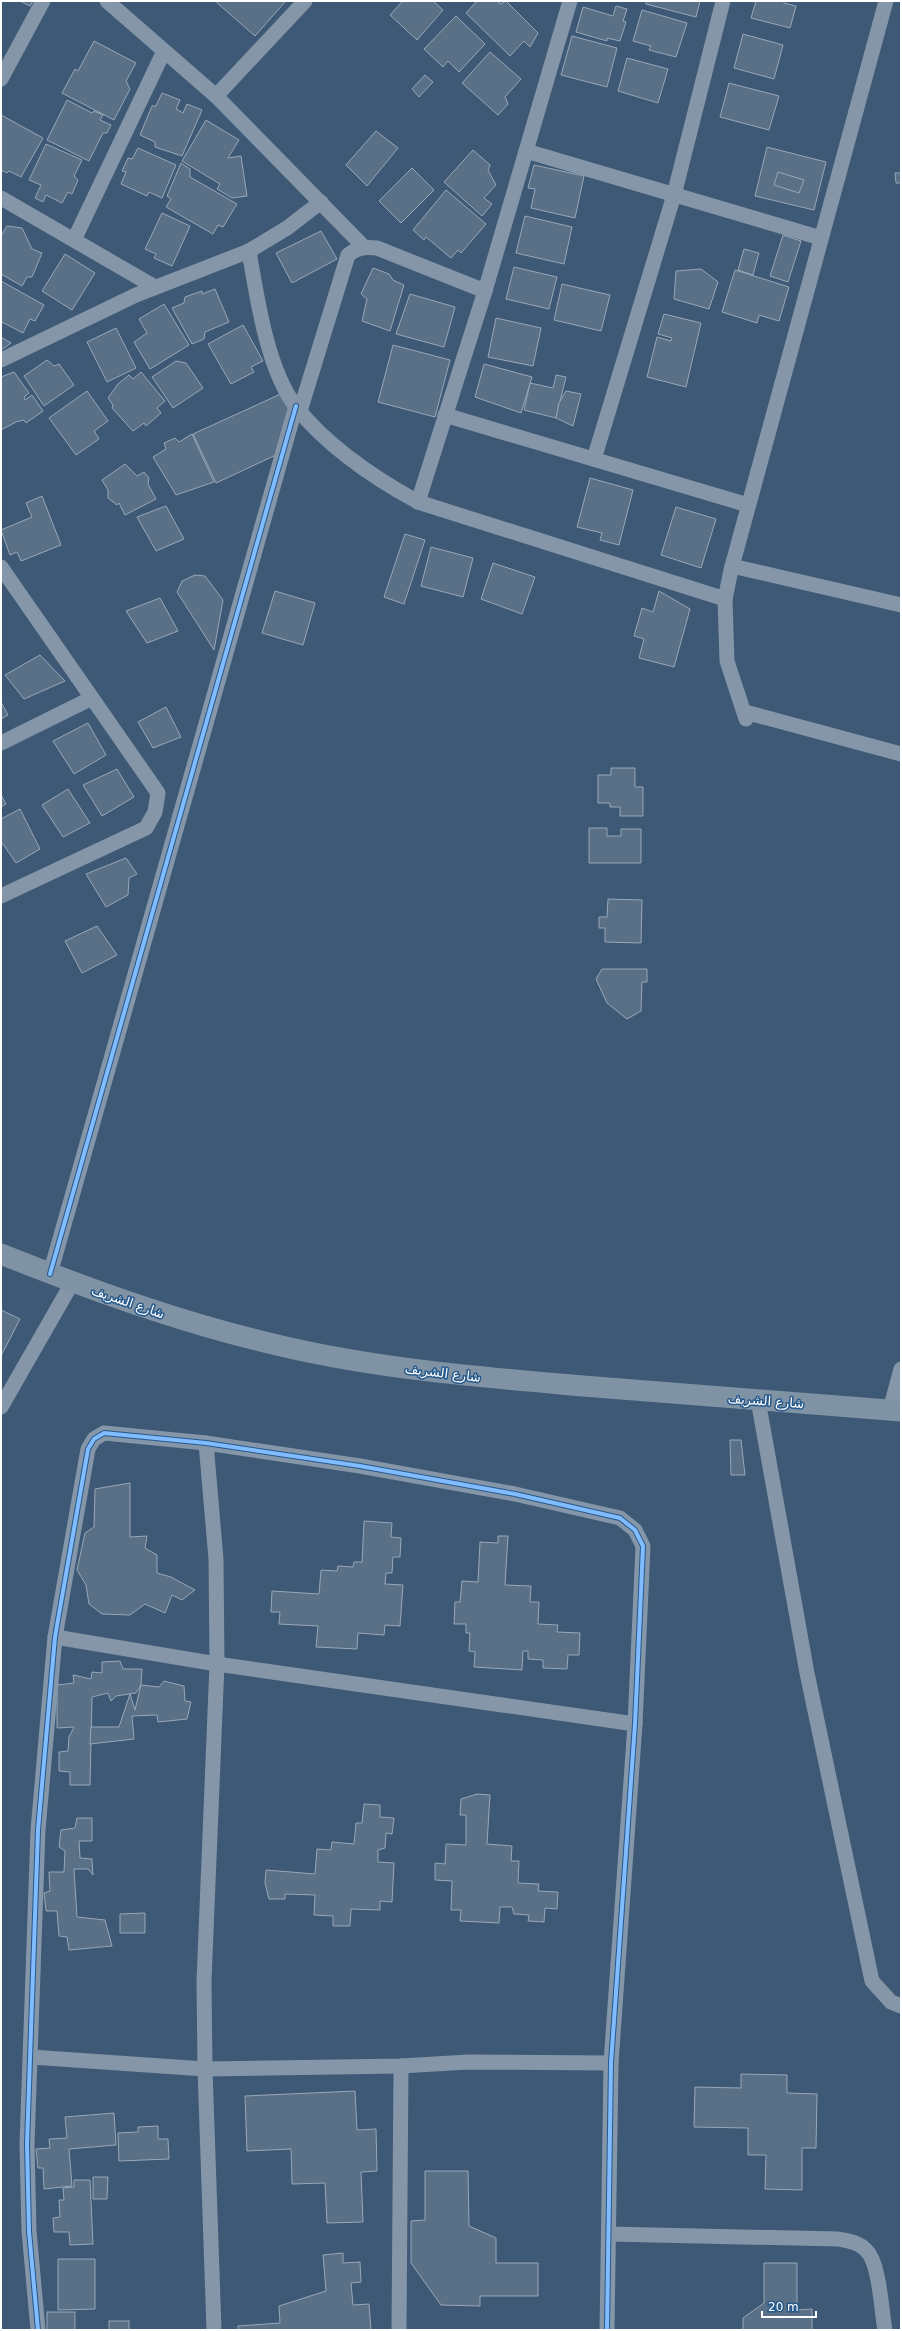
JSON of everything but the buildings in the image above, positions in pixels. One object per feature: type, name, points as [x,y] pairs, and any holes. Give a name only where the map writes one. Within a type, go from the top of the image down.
[{"type":"main road","name":"شارع الشريف","points":[[1,1254],[72,1283],[201,1326],[279,1346],[383,1365],[488,1378],[896,1410]]},
{"type":"street","points":[[1,79],[43,1]]},
{"type":"street","points":[[107,1],[216,96],[364,247]]},
{"type":"street","points":[[216,96],[305,1]]},
{"type":"street","points":[[418,502],[485,291],[570,1]]},
{"type":"street","points":[[594,459],[674,195],[723,1]]},
{"type":"street","points":[[886,1],[748,505],[725,599],[727,660],[745,716],[901,754]]},
{"type":"street","points":[[74,240],[164,50]]},
{"type":"street","points":[[526,151],[821,238]]},
{"type":"street","points":[[1,198],[155,287]]},
{"type":"street","points":[[1,360],[155,287],[249,251],[287,228],[321,202]]},
{"type":"street","points":[[50,1274],[298,409],[348,255],[355,249],[364,247],[377,248],[485,291]]},
{"type":"street","points":[[249,251],[258,307],[279,375],[298,409],[341,452],[391,488],[418,502],[725,599]]},
{"type":"street","points":[[445,415],[748,505]]},
{"type":"street","points":[[732,566],[901,605]]},
{"type":"street","points":[[1,567],[6,583],[92,698],[158,793],[155,812],[146,828],[1,896]]},
{"type":"street","points":[[1,743],[92,698]]},
{"type":"street","points":[[1,1407],[72,1283]]},
{"type":"street","points":[[896,1410],[901,1369]]},
{"type":"street","points":[[758,1400],[807,1673],[872,1981],[891,2002],[901,2006]]},
{"type":"street","points":[[38,2330],[29,2231],[27,2144],[38,1830],[55,1637],[88,1449],[94,1439],[104,1433],[206,1443],[360,1466],[508,1492],[620,1518],[636,1530],[643,1546],[636,1724],[611,2063],[609,2234],[606,2330]]},
{"type":"street","points":[[206,1443],[216,1559],[217,1664],[204,1981],[204,2069],[214,2330]]},
{"type":"street","points":[[55,1637],[217,1664],[636,1724]]},
{"type":"street","points":[[31,2057],[204,2069],[401,2066],[468,2062],[611,2063]]},
{"type":"street","points":[[399,2330],[401,2066]]},
{"type":"street","points":[[609,2234],[838,2239],[857,2243],[867,2250],[874,2263],[884,2330]]},
{"type":"cycle path","points":[[50,1274],[296,406]]},
{"type":"cycle path","points":[[38,2330],[29,2231],[27,2144],[38,1830],[55,1637],[88,1449],[94,1439],[104,1433],[206,1443],[360,1466],[515,1494],[620,1518],[635,1530],[643,1546],[635,1724],[611,2063],[607,2330]]}]
